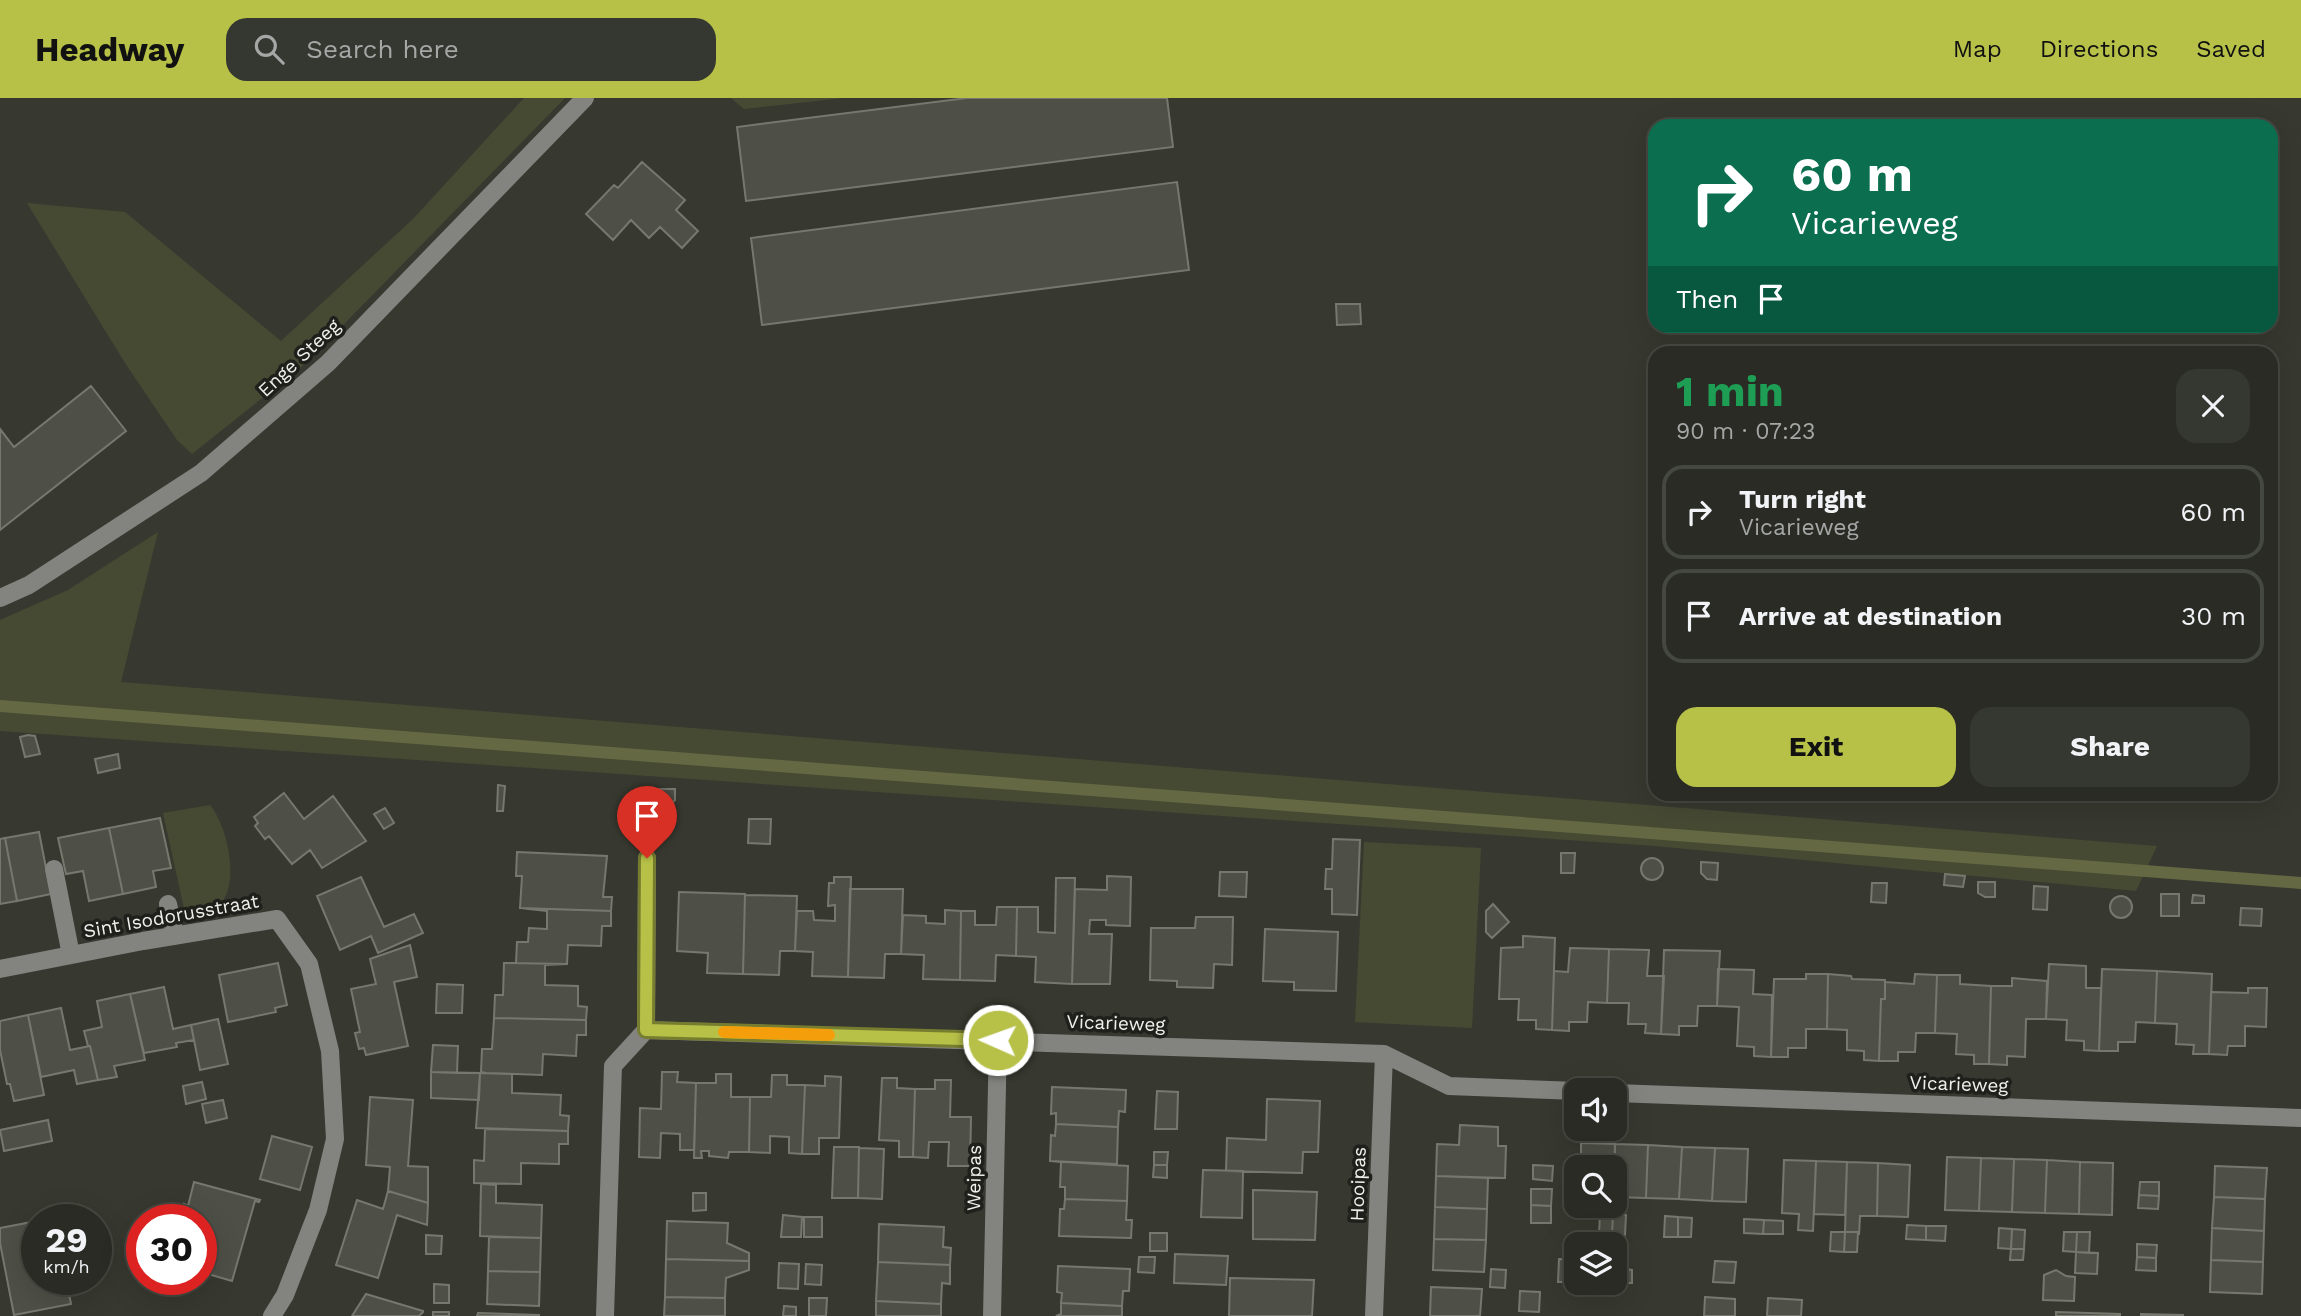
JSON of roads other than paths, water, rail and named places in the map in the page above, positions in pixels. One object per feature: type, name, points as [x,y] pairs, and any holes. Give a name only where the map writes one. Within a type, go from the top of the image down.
[{"type":"street","name":"Enge Steeg","points":[[0,598],[29,585],[201,472],[328,363],[586,98]]},
{"type":"street","points":[[605,1316],[613,1066],[646,1030],[647,858]]},
{"type":"street","name":"Sint Isodorusstraat","points":[[54,869],[71,955]]},
{"type":"street","points":[[168,904],[175,936]]},
{"type":"street","name":"Sint Isodorusstraat","points":[[0,969],[277,919],[309,964],[330,1051],[335,1139],[318,1210],[285,1295],[272,1316]]},
{"type":"street","name":"Vicarieweg","points":[[646,1030],[1384,1054],[1449,1086],[1564,1090]]},
{"type":"street","name":"Weipas","points":[[992,1316],[998,1040]]},
{"type":"street","name":"Hooipas","points":[[1374,1316],[1384,1054]]},
{"type":"street","name":"Vicarieweg","points":[[1627,1093],[2301,1118]]},
{"type":"waterway","points":[[0,706],[2301,883]]}]
